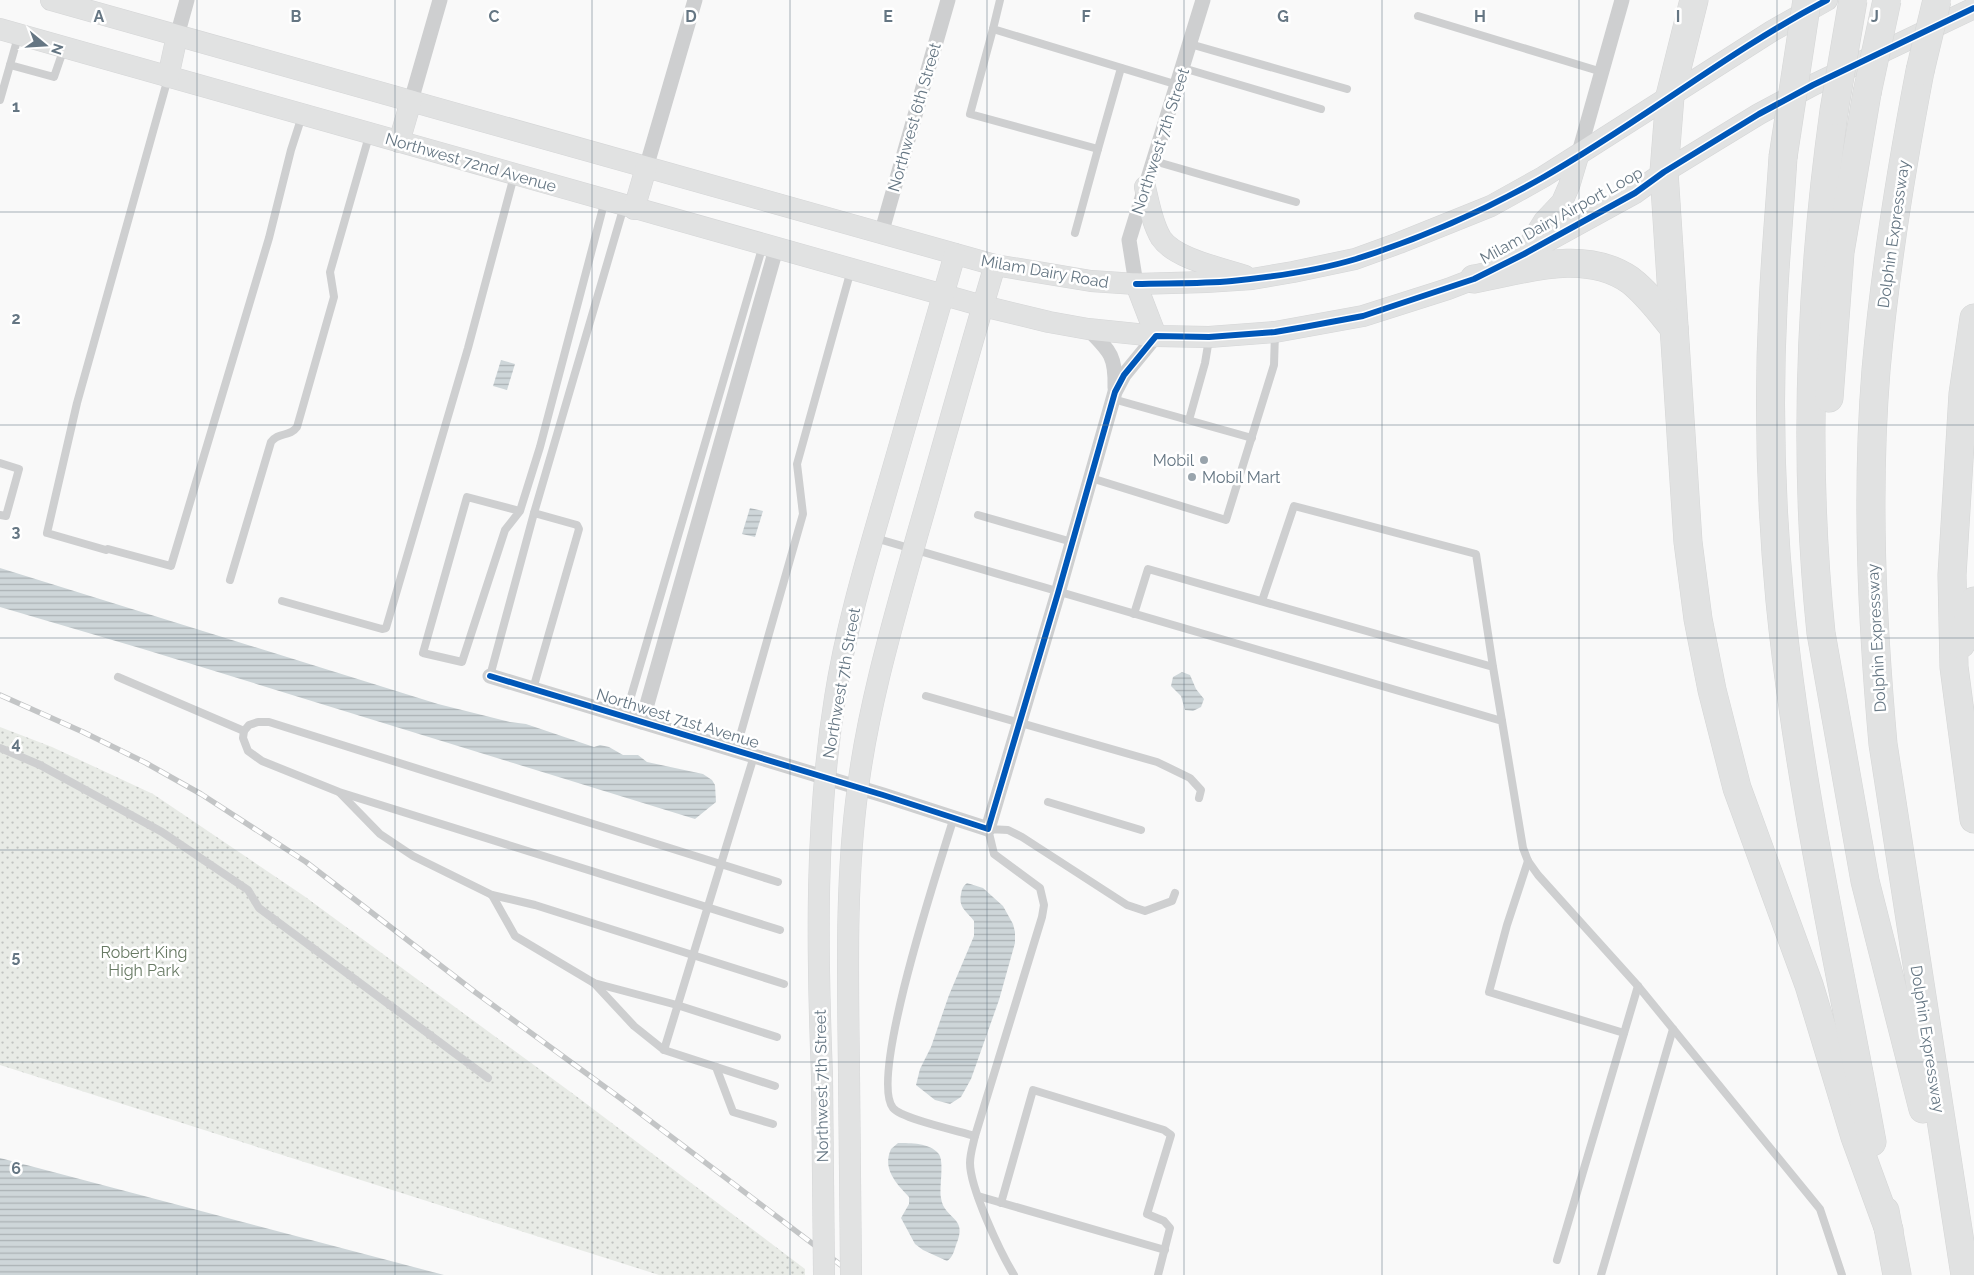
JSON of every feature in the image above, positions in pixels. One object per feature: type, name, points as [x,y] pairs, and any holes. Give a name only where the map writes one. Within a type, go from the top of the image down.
[{"type":"highway","points":[[1694,0],[1670,96],[1664,172],[1688,542],[1698,619],[1712,690],[1737,788],[1809,985],[1855,1137],[1889,1230]]},
{"type":"highway","points":[[1807,0],[1783,157],[1772,308],[1771,440],[1774,516],[1780,600],[1796,734],[1807,804],[1897,1275]]},
{"type":"highway","points":[[1853,0],[1826,167],[1815,284],[1810,406],[1813,528],[1817,592],[1821,633],[1865,882],[1965,1275]]},
{"type":"highway","points":[[1837,726],[1828,524],[1828,411],[1840,252],[1867,93],[1887,0]]},
{"type":"highway","name":"Dolphin Expressway","points":[[1937,0],[1920,71],[1898,189],[1881,319],[1873,430],[1872,568],[1877,684],[1883,744],[1965,1275]]},
{"type":"highway","points":[[1474,279],[1556,264],[1596,265],[1616,272],[1631,281],[1649,298],[1674,328]]},
{"type":"highway","points":[[1974,318],[1963,394],[1954,517],[1952,575],[1954,667],[1974,819]]},
{"type":"highway","points":[[1954,667],[1974,601]]},
{"type":"main road","points":[[51,0],[955,254]]},
{"type":"main road","points":[[1156,336],[1136,284],[1252,279],[1355,259],[1491,206],[1578,156],[1772,31],[1827,0]]},
{"type":"main road","name":"Milam Dairy Airport Loop","points":[[943,295],[1041,320],[1088,329],[1156,336],[1209,337],[1275,332],[1363,316],[1474,279],[1524,254],[1635,193],[1664,172],[1759,114],[1812,85],[1974,8]]},
{"type":"main road","name":"Northwest 72nd Avenue","points":[[9,32],[943,295]]},
{"type":"main road","points":[[168,77],[177,36]]},
{"type":"main road","points":[[400,142],[411,101]]},
{"type":"main road","points":[[1524,254],[1544,221],[1562,202],[1570,186],[1578,156]]},
{"type":"main road","points":[[621,205],[646,168]]},
{"type":"main road","points":[[1145,187],[1155,225],[1161,238],[1168,246],[1187,257],[1252,279]]},
{"type":"main road","name":"Milam Dairy Road","points":[[955,254],[995,265],[1091,281],[1136,284]]},
{"type":"main road","name":"Northwest 7th Street","points":[[824,1275],[819,884],[821,821],[835,697],[847,635],[873,538],[955,254]]},
{"type":"main road","name":"Northwest 7th Street","points":[[851,1275],[849,919],[851,856],[858,788],[875,693],[913,549],[995,265]]},
{"type":"street","points":[[177,36],[187,0]]},
{"type":"street","points":[[411,101],[440,0]]},
{"type":"street","points":[[646,168],[694,0]]},
{"type":"street","name":"Northwest 6th Street","points":[[882,234],[948,0]]},
{"type":"street","name":"Northwest 7th Street","points":[[1136,284],[1129,240],[1203,0]]},
{"type":"street","points":[[1578,156],[1622,0]]},
{"type":"street","points":[[642,722],[769,247]]},
{"type":"street","points":[[1088,329],[1110,354],[1115,371],[1114,395]]},
{"type":"street","points":[[988,829],[1114,395],[1124,376],[1156,336]]},
{"type":"street","name":"Northwest 71st Avenue","points":[[490,676],[736,750],[988,829]]},
{"type":"lane","points":[[1000,0],[970,114],[1098,149]]},
{"type":"lane","points":[[1418,16],[1602,72]]},
{"type":"lane","points":[[993,29],[1178,85]]},
{"type":"lane","points":[[0,100],[10,65],[9,32]]},
{"type":"lane","points":[[1190,44],[1347,90]]},
{"type":"lane","points":[[10,65],[53,81],[64,48]]},
{"type":"lane","points":[[1075,233],[1121,68]]},
{"type":"lane","points":[[1183,68],[1321,109]]},
{"type":"lane","points":[[168,77],[80,394],[47,532],[107,549],[170,566],[270,238],[291,150],[302,114]]},
{"type":"lane","points":[[230,580],[271,442],[279,435],[291,434],[297,427],[334,297],[330,272],[370,134]]},
{"type":"lane","points":[[1154,161],[1296,202]]},
{"type":"lane","points":[[282,601],[382,629],[386,628],[468,348],[514,174]]},
{"type":"lane","points":[[520,512],[467,497],[423,653],[462,662],[505,530],[520,512],[621,205]]},
{"type":"lane","points":[[490,676],[621,205]]},
{"type":"lane","points":[[625,717],[769,247]]},
{"type":"lane","points":[[736,750],[803,514],[797,464],[851,270]]},
{"type":"lane","points":[[1091,478],[1226,520],[1274,365],[1275,332]]},
{"type":"lane","points":[[1189,420],[1209,337]]},
{"type":"lane","points":[[1114,395],[1189,420],[1252,438]]},
{"type":"lane","points":[[0,464],[19,469],[6,516],[0,514]]},
{"type":"lane","points":[[1262,602],[1294,506],[1476,554],[1523,848],[1528,861],[1638,986],[1820,1209],[1842,1275]]},
{"type":"lane","points":[[533,688],[579,529],[577,525],[534,513]]},
{"type":"lane","points":[[978,515],[1072,542]]},
{"type":"lane","points":[[873,538],[1502,722]]},
{"type":"lane","points":[[1134,614],[1148,570],[1493,667]]},
{"type":"lane","points":[[118,677],[244,731]]},
{"type":"lane","points":[[926,696],[1157,762],[1190,778],[1200,790],[1199,798]]},
{"type":"lane","points":[[778,882],[268,722],[258,722],[249,725],[244,731],[243,738],[248,751],[262,762],[339,792],[780,930]]},
{"type":"lane","points":[[0,748],[40,766],[162,832],[217,868],[248,890],[259,908],[488,1078]]},
{"type":"lane","points":[[664,1050],[754,756]]},
{"type":"lane","points":[[339,792],[380,834],[413,856],[492,895],[535,905],[784,984]]},
{"type":"lane","points":[[1048,802],[1141,830]]},
{"type":"lane","points":[[954,817],[895,1024],[889,1065],[888,1096],[891,1106],[902,1115],[975,1136]]},
{"type":"lane","points":[[1014,1275],[1005,1260],[978,1196],[970,1164],[975,1136],[1044,905],[1040,888],[994,854],[988,829],[1008,830],[1022,837],[1127,905],[1145,910],[1172,901],[1175,893]]},
{"type":"lane","points":[[1528,861],[1507,925],[1489,992],[1624,1033]]},
{"type":"lane","points":[[492,895],[515,936],[594,983],[677,1005],[777,1037]]},
{"type":"lane","points":[[594,983],[634,1026],[664,1050],[775,1086]]},
{"type":"lane","points":[[1556,1260],[1638,986]]},
{"type":"lane","points":[[1601,1275],[1673,1028]]},
{"type":"lane","points":[[716,1067],[733,1112],[773,1124]]},
{"type":"lane","points":[[1001,1203],[1033,1090],[1164,1130],[1171,1135],[1147,1214],[1164,1221],[1170,1228],[1158,1275]]},
{"type":"lane","points":[[978,1196],[1165,1250]]},
{"type":"green space","name":"Robert King High Park","points":[[0,727],[52,747],[153,794],[304,896],[576,1096],[805,1269],[805,1275],[659,1275],[0,1065]]},
{"type":"shaded area","points":[[501,360],[515,364],[507,390],[493,386]]},
{"type":"shaded area","points":[[750,508],[763,511],[755,537],[742,534]]},
{"type":"shaded area","points":[[0,568],[438,704],[510,722],[526,724],[594,747],[600,745],[609,747],[623,755],[638,755],[647,762],[703,774],[712,780],[715,785],[716,802],[695,819],[143,649],[0,607]]},
{"type":"shaded area","points":[[1182,672],[1190,675],[1196,689],[1204,699],[1201,707],[1193,711],[1185,710],[1181,696],[1171,686],[1173,677]]},
{"type":"shaded area","points":[[967,883],[983,888],[1003,906],[1013,924],[1015,943],[999,1000],[971,1079],[961,1097],[950,1104],[935,1100],[916,1085],[920,1069],[931,1047],[949,995],[974,936],[974,921],[964,909],[960,899],[964,886]]},
{"type":"shaded area","points":[[898,1143],[925,1145],[940,1156],[941,1198],[946,1211],[955,1219],[960,1229],[954,1252],[947,1261],[923,1250],[915,1244],[901,1218],[909,1204],[909,1197],[895,1181],[888,1163],[891,1149]]},
{"type":"shaded area","points":[[0,1158],[444,1275],[0,1275]]},
{"type":"railway","points":[[0,695],[83,732],[146,763],[201,794],[306,862],[475,992],[620,1098],[854,1275]]},
{"type":"cycle path","points":[[1136,284],[1220,282],[1294,273],[1356,259],[1428,233],[1520,190],[1578,157],[1754,42],[1827,0]]},
{"type":"cycle path","points":[[490,676],[883,795],[988,829],[1115,392],[1124,375],[1156,336],[1209,337],[1275,332],[1304,327],[1363,316],[1474,279],[1524,254],[1635,193],[1664,172],[1759,114],[1813,85],[1974,8]]},
{"type":"place","name":"Mobil","points":[[1204,460]]},
{"type":"place","name":"Mobil Mart","points":[[1192,477]]}]
